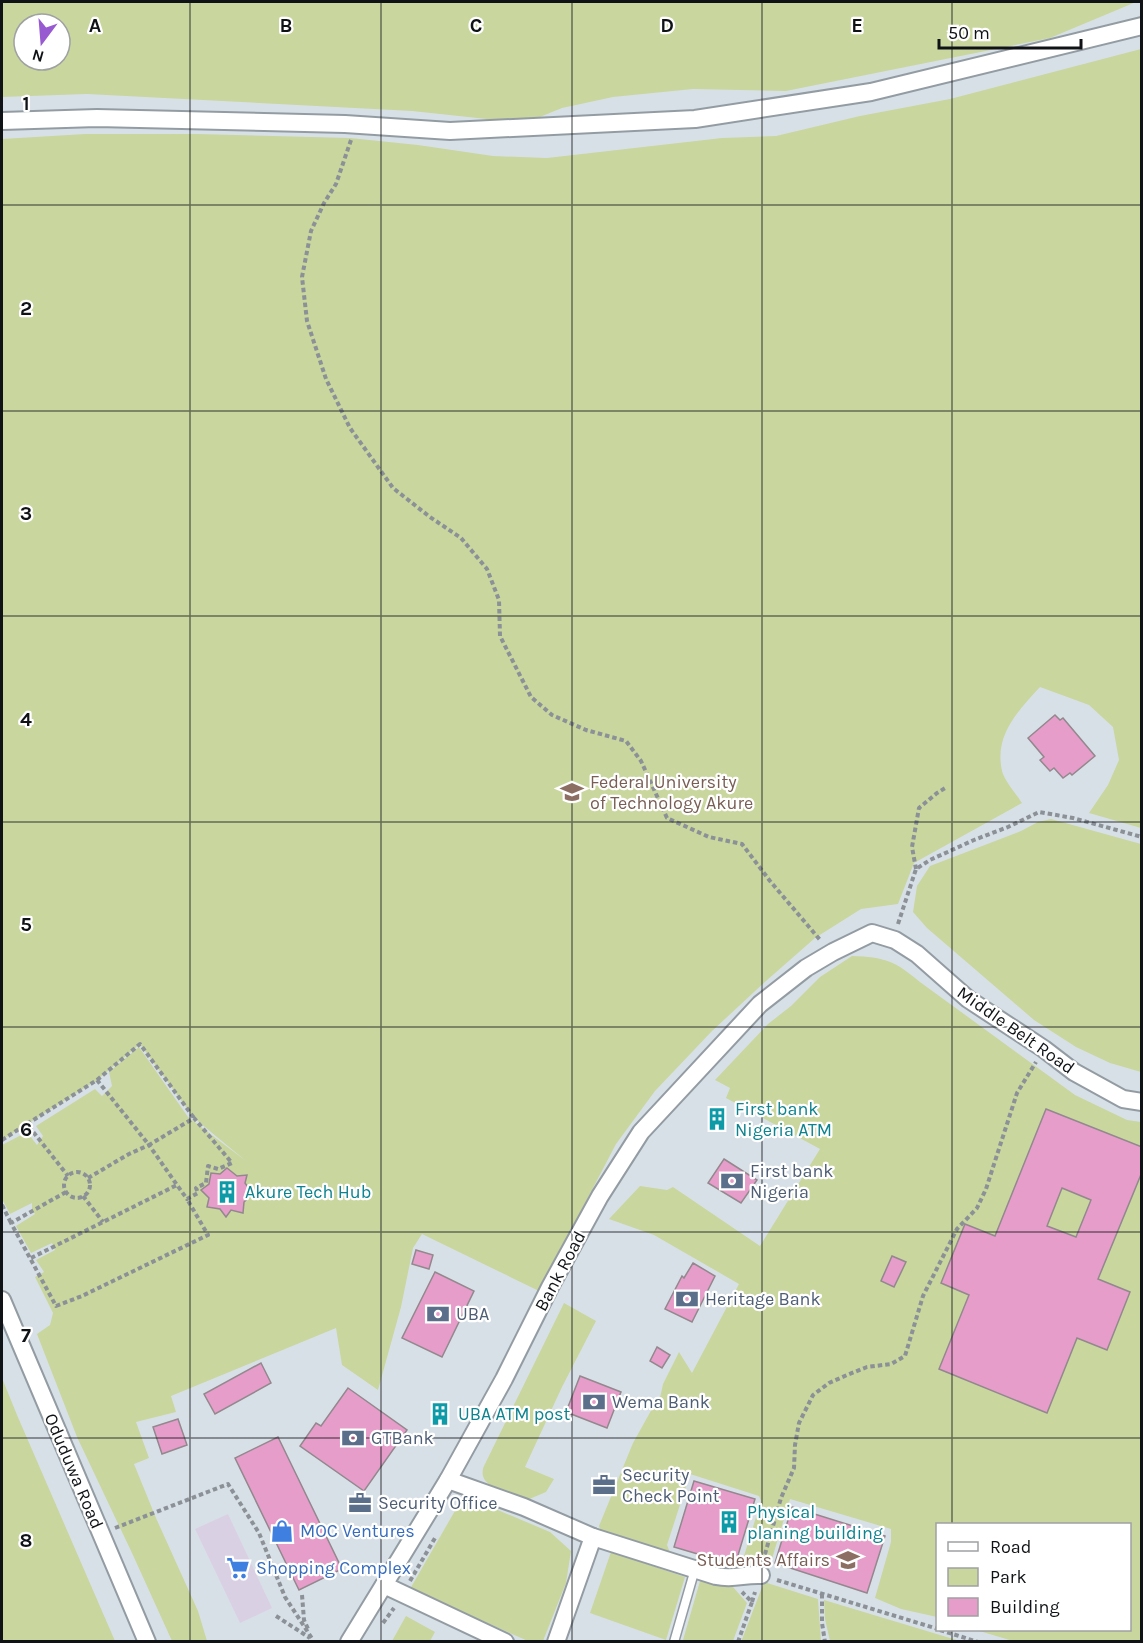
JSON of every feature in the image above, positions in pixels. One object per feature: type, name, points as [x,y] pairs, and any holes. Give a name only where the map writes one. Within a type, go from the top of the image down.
[{"type":"street","points":[[2,121],[97,118],[347,124],[450,132],[695,119],[871,92],[1142,26]]},
{"type":"street","name":"Middle Belt Road","points":[[832,952],[872,933],[895,940],[917,954],[968,999],[1044,1049],[1074,1072],[1123,1099],[1142,1102]]},
{"type":"street","name":"Bank Road","points":[[349,1641],[448,1480],[600,1196],[641,1132],[760,1004],[806,968],[832,952]]},
{"type":"street","name":"Oduduwa Road","points":[[2,1300],[147,1641]]},
{"type":"street","points":[[448,1480],[524,1507],[593,1537],[695,1569],[729,1579],[755,1574]]},
{"type":"street","points":[[556,1641],[593,1537]]},
{"type":"street","points":[[384,1586],[505,1641]]},
{"type":"lane","points":[[674,1641],[695,1569]]},
{"type":"path","points":[[347,124],[351,139],[336,184],[311,231],[302,278],[307,321],[326,379],[350,428],[393,488],[429,518],[461,538],[487,569],[499,600],[500,636],[531,697],[552,715],[586,730],[626,741],[640,761],[667,818],[709,837],[742,844],[770,881],[832,952]]},
{"type":"path","points":[[895,940],[898,921],[916,870],[912,847],[920,808],[947,786]]},
{"type":"path","points":[[916,870],[930,860],[1039,812],[1073,818],[1142,837]]},
{"type":"path","points":[[2,1140],[97,1080],[140,1044],[194,1118],[232,1163],[218,1169],[208,1166],[206,1183],[196,1188],[198,1193],[187,1199]]},
{"type":"path","points":[[936,1628],[755,1574],[765,1554],[781,1498],[794,1468],[795,1445],[800,1423],[813,1395],[829,1383],[847,1375],[867,1367],[891,1364],[905,1356],[922,1296],[957,1229],[977,1208],[986,1189],[1017,1093],[1044,1049]]},
{"type":"path","points":[[2,1205],[56,1306],[82,1296],[208,1235],[187,1199],[149,1145],[97,1080]]},
{"type":"path","points":[[88,1178],[194,1118]]},
{"type":"path","points":[[27,1125],[68,1176]]},
{"type":"path","points":[[80,1172],[88,1178],[90,1187],[86,1195],[78,1198],[69,1196],[64,1188],[65,1179],[68,1176],[71,1173],[80,1172]]},
{"type":"path","points":[[31,1258],[177,1185]]},
{"type":"path","points":[[11,1223],[66,1192]]},
{"type":"path","points":[[83,1196],[103,1222]]},
{"type":"path","points":[[100,1534],[228,1484],[259,1533],[285,1597],[316,1641]]},
{"type":"path","points":[[729,1579],[752,1602],[738,1641]]},
{"type":"path","points":[[822,1594],[822,1623],[825,1641]]},
{"type":"path","points":[[302,1595],[304,1620],[316,1641]]},
{"type":"path","points":[[276,1616],[316,1641]]},
{"type":"path","points":[[946,1631],[978,1641]]},
{"type":"shaded area","points":[[228,1514],[272,1608],[240,1623],[195,1529]]},
{"type":"green space","points":[[2,2],[1136,2],[1050,38],[786,91],[693,89],[613,97],[562,108],[525,123],[412,111],[87,94],[2,97]]},
{"type":"green space","name":"Federal University of Technology Akure","points":[[1141,49],[1141,828],[1089,813],[1108,785],[1119,760],[1113,727],[1089,705],[1040,687],[1010,724],[1001,746],[1000,758],[1003,775],[1022,803],[914,863],[898,904],[861,909],[815,938],[712,1031],[655,1091],[616,1144],[539,1291],[422,1234],[413,1248],[401,1307],[378,1390],[342,1365],[336,1328],[171,1396],[176,1412],[136,1422],[149,1458],[134,1464],[198,1611],[207,1641],[172,1641],[77,1437],[37,1334],[50,1325],[53,1313],[35,1277],[44,1272],[36,1260],[55,1250],[52,1243],[31,1253],[16,1226],[35,1214],[32,1203],[10,1214],[2,1199],[2,1145],[27,1132],[37,1145],[43,1136],[36,1126],[95,1089],[102,1096],[112,1086],[109,1072],[139,1047],[188,1117],[246,1161],[194,1118],[140,1044],[97,1080],[2,1140],[2,139],[85,134],[350,138],[493,156],[547,158],[722,138],[776,136],[860,116],[950,99]]},
{"type":"green space","points":[[1051,819],[1141,844],[1141,1072],[1110,1063],[1076,1047],[1034,1020],[927,928],[913,912],[917,886],[930,866],[1021,831],[1038,822]]},
{"type":"green space","points":[[852,956],[881,959],[896,965],[1075,1095],[1127,1120],[1141,1122],[1141,1641],[1013,1641],[979,1631],[1131,1631],[1131,1523],[936,1523],[936,1617],[901,1609],[875,1598],[891,1542],[891,1529],[790,1499],[768,1572],[740,1569],[761,1501],[759,1496],[690,1474],[667,1545],[671,1555],[601,1532],[599,1526],[633,1443],[653,1407],[658,1407],[663,1384],[679,1352],[692,1373],[739,1284],[654,1235],[609,1219],[640,1186],[667,1190],[673,1187],[760,1246],[820,1149],[726,1098],[730,1088],[715,1080],[768,1024],[791,1006],[820,977]]},
{"type":"green space","points":[[564,1303],[596,1321],[525,1467],[554,1479],[546,1492],[527,1500],[489,1484],[483,1476],[483,1469]]},
{"type":"green space","points":[[2,1378],[17,1415],[115,1641],[2,1641]]},
{"type":"green space","points":[[469,1502],[486,1505],[550,1532],[571,1551],[566,1583],[543,1641],[528,1641],[410,1589],[456,1509]]},
{"type":"green space","points":[[611,1552],[685,1577],[666,1640],[590,1613]]},
{"type":"green space","points":[[700,1581],[733,1587],[747,1603],[733,1641],[689,1642],[683,1640]]},
{"type":"green space","points":[[764,1582],[818,1599],[821,1641],[741,1642]]},
{"type":"green space","points":[[824,1600],[960,1641],[830,1641]]},
{"type":"green space","points":[[406,1616],[435,1632],[430,1641],[392,1641]]},
{"type":"building","points":[[1055,715],[1060,720],[1063,718],[1095,756],[1072,775],[1070,773],[1063,778],[1054,768],[1050,771],[1040,760],[1044,757],[1028,738]]},
{"type":"building","points":[[1046,1109],[1142,1147],[1142,1172],[1098,1279],[1130,1292],[1107,1350],[1077,1338],[1047,1413],[939,1369],[969,1295],[941,1283],[965,1224],[995,1236]],"holes":[[[1062,1188],[1091,1200],[1076,1237],[1047,1226]]]},
{"type":"building","name":"First bank Nigeria","points":[[724,1159],[757,1180],[741,1203],[708,1183]]},
{"type":"building","name":"Akure Tech Hub","points":[[227,1168],[237,1176],[247,1175],[245,1183],[253,1194],[244,1202],[243,1213],[231,1210],[226,1217],[220,1209],[207,1207],[209,1198],[201,1190],[209,1184],[211,1173],[220,1174]]},
{"type":"building","points":[[416,1250],[433,1255],[429,1269],[412,1264]]},
{"type":"building","points":[[892,1256],[906,1262],[894,1287],[881,1281]]},
{"type":"building","name":"Heritage Bank","points":[[693,1263],[715,1276],[692,1322],[665,1309],[682,1276],[684,1278]]},
{"type":"building","name":"UBA","points":[[435,1272],[474,1291],[442,1357],[402,1338]]},
{"type":"building","points":[[657,1347],[670,1355],[662,1368],[650,1361]]},
{"type":"building","points":[[261,1363],[271,1383],[215,1414],[204,1394]]},
{"type":"building","name":"Wema Bank","points":[[580,1376],[621,1392],[607,1428],[566,1412]]},
{"type":"building","name":"GTBank","points":[[348,1388],[407,1430],[364,1491],[300,1446],[316,1423],[321,1426]]},
{"type":"building","points":[[178,1419],[187,1445],[162,1454],[153,1427]]},
{"type":"building","points":[[278,1437],[342,1569],[299,1590],[235,1458]]},
{"type":"building","name":"Physical planing building","points":[[694,1481],[755,1499],[735,1565],[674,1547]]},
{"type":"building","points":[[792,1507],[885,1536],[867,1593],[775,1563]]},
{"type":"place","name":"Federal University of Technology Akure","points":[[572,792]]},
{"type":"place","name":"First bank Nigeria ATM","points":[[717,1119]]},
{"type":"place","name":"First bank Nigeria","points":[[732,1181]]},
{"type":"place","name":"Akure Tech Hub","points":[[227,1192]]},
{"type":"place","name":"Heritage Bank","points":[[687,1299]]},
{"type":"place","name":"UBA","points":[[438,1314]]},
{"type":"place","name":"Wema Bank","points":[[594,1402]]},
{"type":"place","name":"UBA ATM post","points":[[440,1414]]},
{"type":"place","name":"GTBank","points":[[353,1438]]},
{"type":"place","name":"Security Check Point","points":[[604,1485]]},
{"type":"place","name":"Security Office","points":[[360,1503]]},
{"type":"place","name":"Physical planing building","points":[[729,1522]]},
{"type":"place","name":"MOC Ventures","points":[[282,1531]]},
{"type":"place","name":"Students Affairs","points":[[848,1560]]},
{"type":"place","name":"Shopping Complex","points":[[238,1568]]}]
